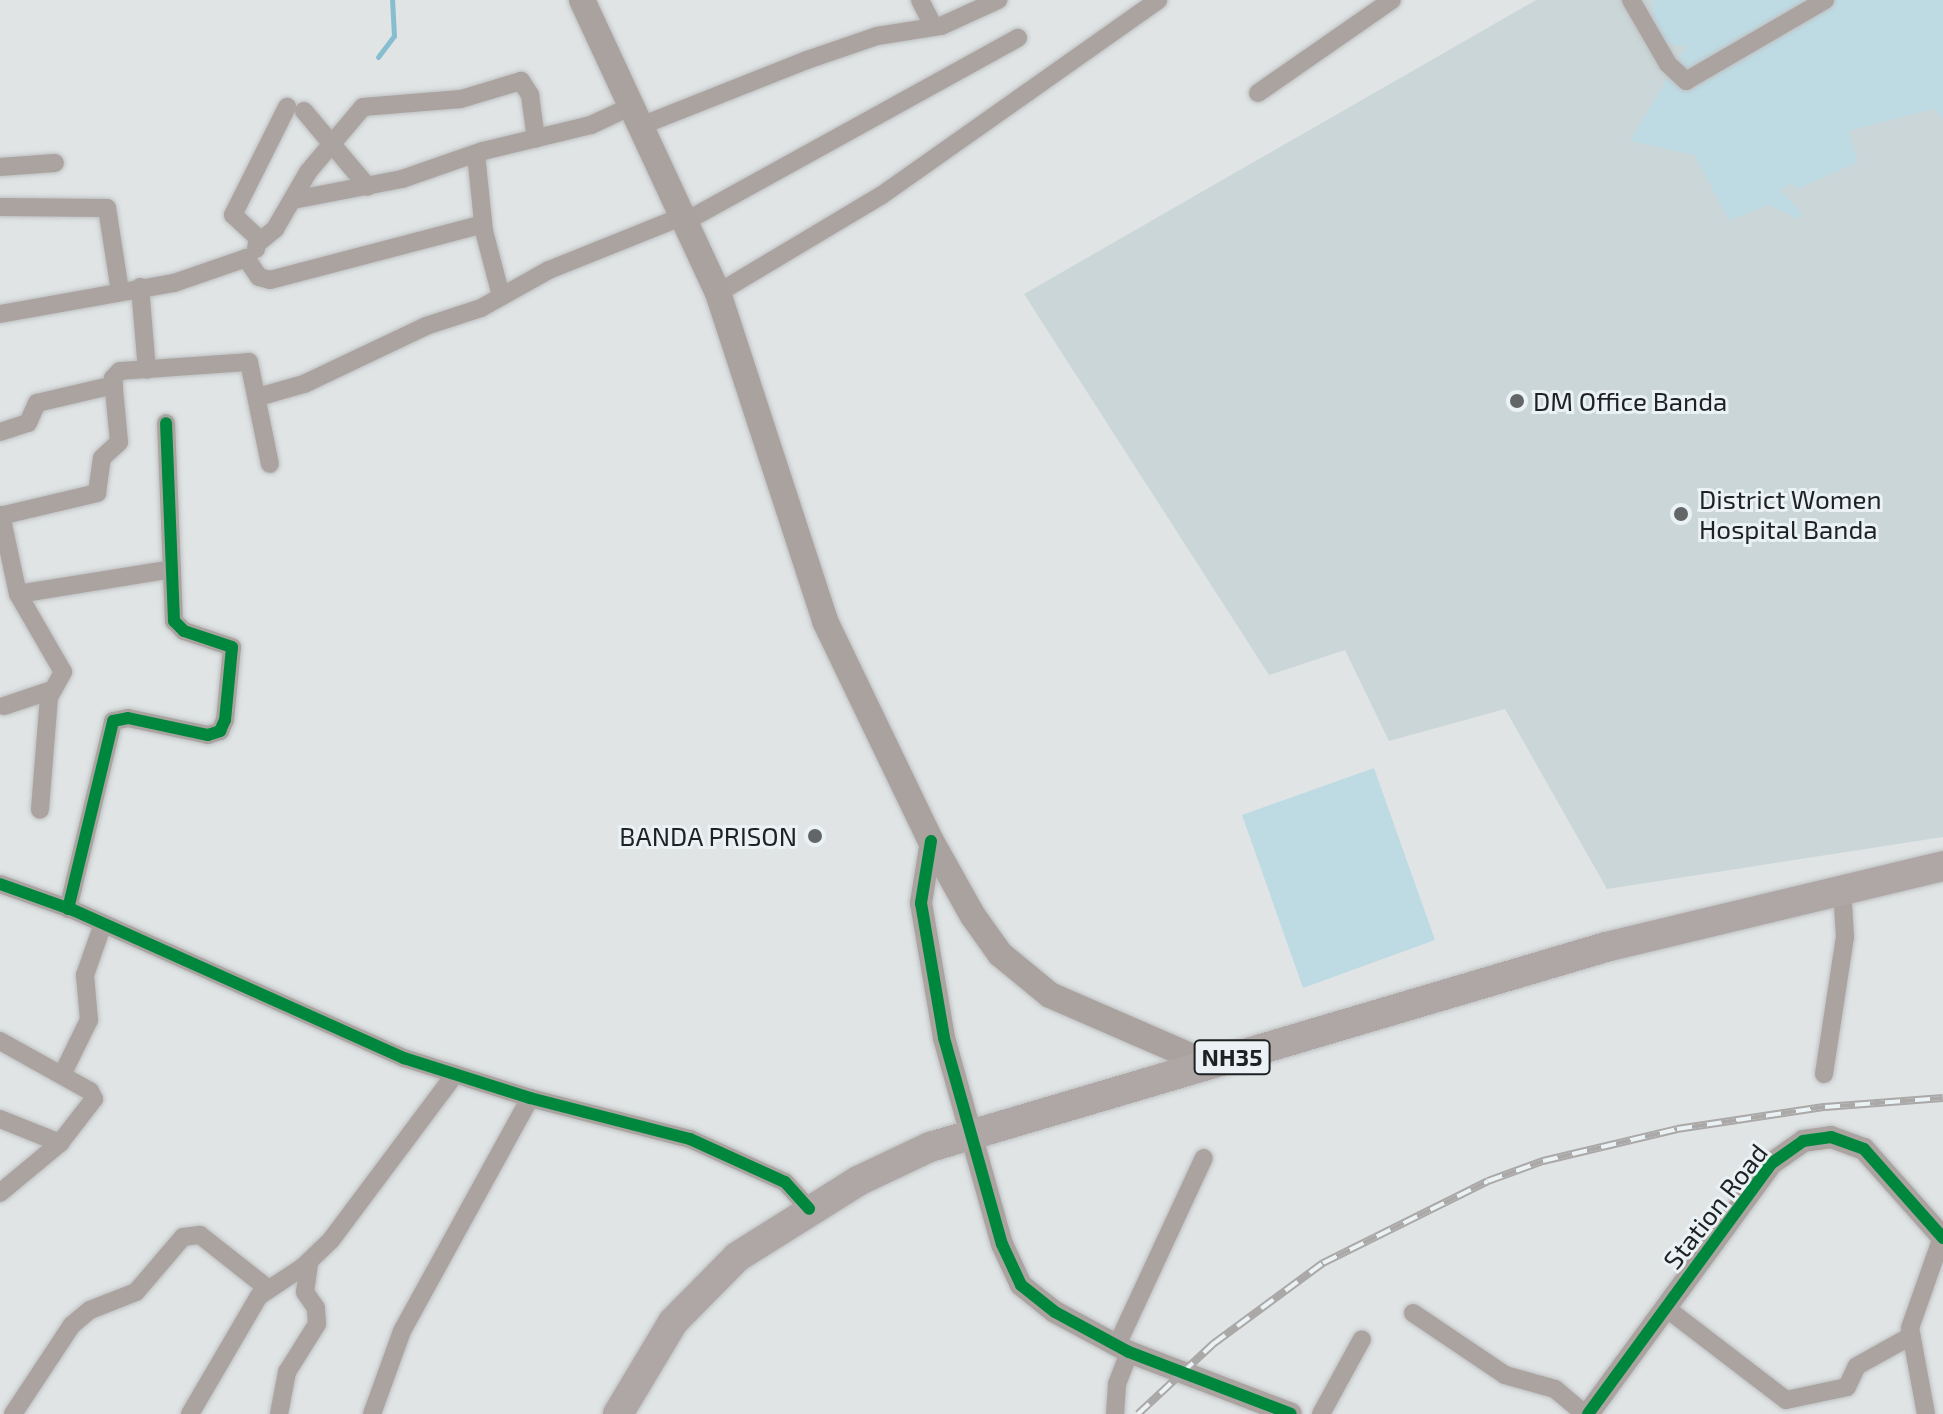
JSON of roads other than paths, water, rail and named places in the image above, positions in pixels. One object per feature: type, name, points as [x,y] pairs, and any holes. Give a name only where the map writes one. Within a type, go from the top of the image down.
[{"type":"highway","name":"NH35","points":[[618,1414],[673,1322],[704,1287],[809,1209],[882,1169],[970,1132],[1606,947],[1943,866]]},
{"type":"main road","points":[[582,0],[687,217],[718,293],[825,621],[931,841],[973,916],[1022,975],[1093,1017],[1209,1064]]},
{"type":"street","points":[[920,0],[934,27]]},
{"type":"street","points":[[293,200],[368,187],[476,154],[638,115],[869,39],[934,27],[998,0]]},
{"type":"street","points":[[718,293],[882,195],[1158,0]]},
{"type":"street","points":[[1258,93],[1392,0]]},
{"type":"street","points":[[1631,0],[1668,64],[1686,81],[1825,0]]},
{"type":"street","points":[[258,397],[304,384],[687,217],[1018,38]]},
{"type":"street","points":[[0,314],[181,281],[254,250],[275,229],[332,140],[363,107],[461,99],[521,81],[530,95],[536,139]]},
{"type":"street","points":[[368,187],[332,140],[295,109],[233,215],[254,250],[259,277],[270,280],[483,224]]},
{"type":"street","points":[[476,154],[483,224],[501,296]]},
{"type":"street","points":[[0,167],[55,163]]},
{"type":"street","points":[[0,207],[107,208],[120,291]]},
{"type":"street","points":[[140,287],[147,370]]},
{"type":"street","points":[[40,810],[52,690],[61,678],[63,665],[18,594],[0,516],[97,493],[102,458],[119,442],[115,373],[243,360],[252,367],[270,464]]},
{"type":"street","points":[[0,432],[28,423],[37,403],[114,385]]},
{"type":"street","points":[[68,909],[113,721],[128,718],[208,735],[224,725],[234,654],[224,642],[177,627],[166,423]]},
{"type":"street","points":[[18,594],[172,569]]},
{"type":"street","points":[[4,706],[52,690]]},
{"type":"street","points":[[931,841],[921,903],[944,1038],[1002,1244],[1021,1285],[1055,1312],[1123,1348],[1291,1414]]},
{"type":"street","points":[[0,884],[103,924],[404,1058],[530,1098],[690,1139],[785,1182],[809,1209]]},
{"type":"street","points":[[1824,1074],[1845,937],[1842,888]]},
{"type":"street","points":[[62,1075],[89,1020],[85,975],[103,924]]},
{"type":"street","points":[[0,1041],[90,1091],[94,1099],[60,1143],[0,1193]]},
{"type":"street","points":[[190,1414],[232,1335],[267,1288],[309,1262],[455,1074]]},
{"type":"street","points":[[372,1414],[402,1331],[530,1098]]},
{"type":"street","points":[[0,1119],[60,1143]]},
{"type":"street","name":"Station Road","points":[[1586,1414],[1772,1163],[1803,1141],[1831,1137],[1864,1149],[1942,1237]]},
{"type":"street","points":[[1115,1414],[1123,1348],[1204,1158]]},
{"type":"street","points":[[13,1414],[72,1325],[90,1310],[136,1292],[183,1237],[200,1235],[267,1288]]},
{"type":"street","points":[[1926,1414],[1911,1336],[1918,1300],[1942,1237]]},
{"type":"street","points":[[279,1414],[287,1372],[317,1324],[316,1308],[305,1292],[309,1262]]},
{"type":"street","points":[[1666,1308],[1781,1406],[1847,1387],[1857,1366],[1911,1336]]},
{"type":"street","points":[[1413,1313],[1505,1375],[1555,1389],[1586,1414]]},
{"type":"street","points":[[1321,1414],[1362,1339]]},
{"type":"waterway","points":[[378,57],[394,36],[392,0]]},
{"type":"railway","points":[[1138,1414],[1213,1344],[1323,1263],[1488,1181],[1543,1161],[1677,1129],[1825,1107],[1943,1098]]},
{"type":"place","name":"DM Office Banda","points":[[1517,401]]},
{"type":"place","name":"District Women Hospital Banda","points":[[1681,514]]},
{"type":"place","name":"BANDA PRISON","points":[[815,836]]}]
